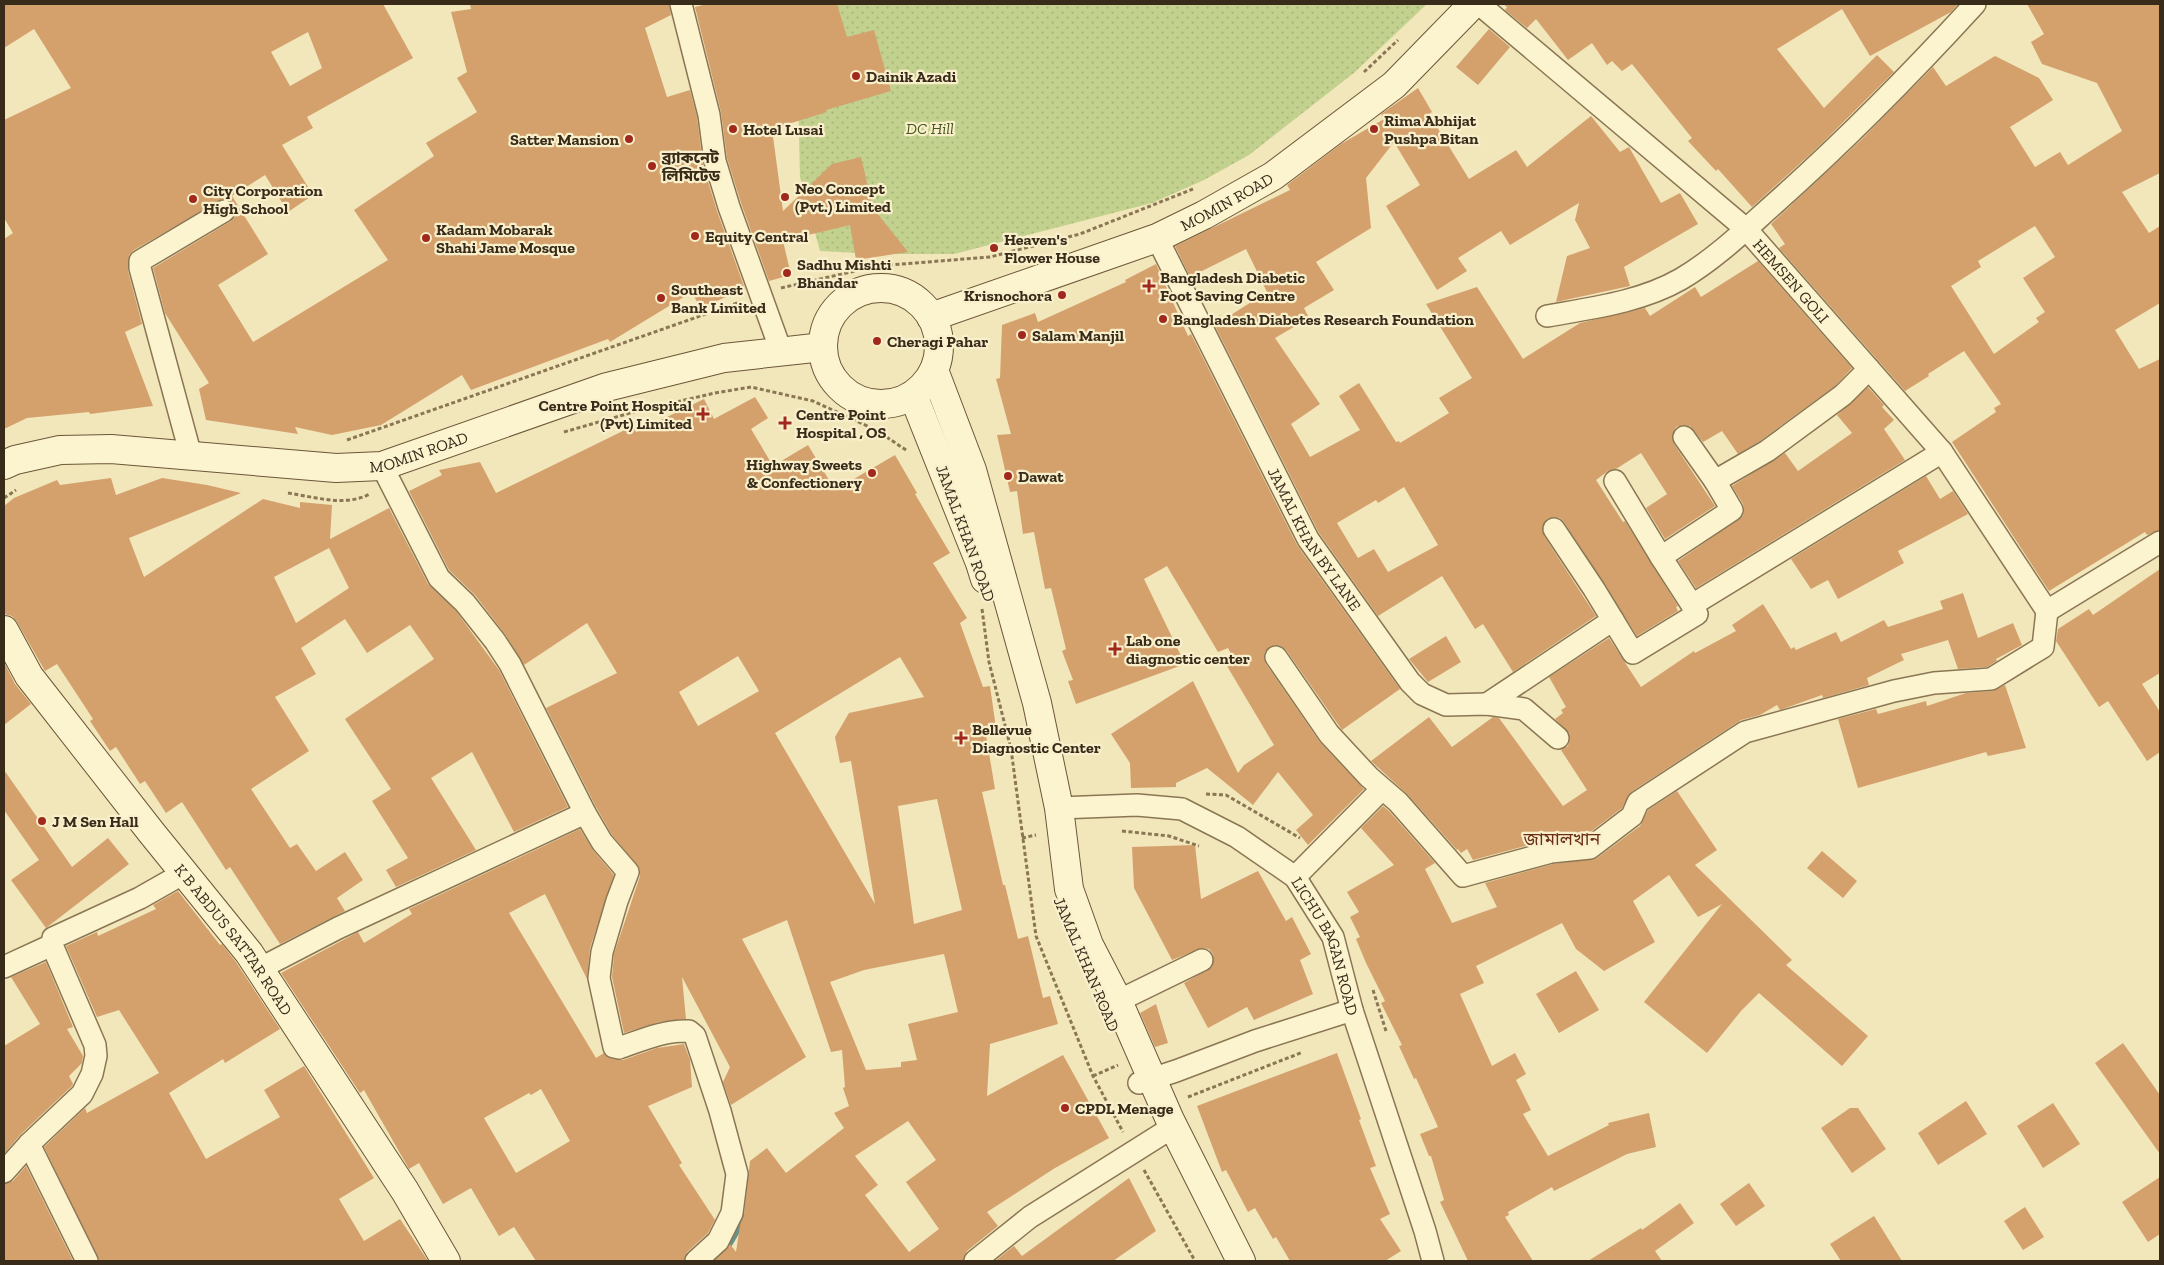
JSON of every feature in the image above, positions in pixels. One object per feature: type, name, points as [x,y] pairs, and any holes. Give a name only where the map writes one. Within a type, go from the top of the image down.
[{"type":"main road","name":"MOMIN ROAD","points":[[931,317],[1157,238],[1204,215],[1273,176],[1394,85],[1473,4]]},
{"type":"main road","points":[[881,288],[896,290],[910,296],[922,305],[931,317],[938,334],[939,353],[934,370],[925,384],[913,395],[884,404],[868,402],[854,397],[841,388],[831,376],[825,362],[823,347],[825,332],[830,318],[840,306],[852,296],[866,290],[881,288]]},
{"type":"main road","name":"MOMIN ROAD","points":[[4,464],[60,450],[112,449],[336,468],[382,466],[607,386],[724,358],[823,347]]},
{"type":"main road","points":[[934,370],[972,470],[1037,703],[1059,808],[1069,889],[1089,945],[1118,1001],[1146,1081],[1170,1120],[1241,1261]]},
{"type":"main road","name":"JAMAL KHAN ROAD","points":[[913,395],[980,563],[1018,694],[1040,800],[1034,836],[1058,902],[1146,1081],[1164,1132],[1227,1261]]},
{"type":"main road","name":"K B ABDUS SATTAR ROAD","points":[[4,630],[29,676],[249,953],[405,1192],[446,1261]]},
{"type":"street","points":[[681,4],[709,115],[715,161],[729,207],[781,351]]},
{"type":"street","name":"HEMSEN GOLI","points":[[1479,4],[1746,229],[1942,452],[2047,611]]},
{"type":"street","points":[[1547,316],[1629,300],[1681,279],[1723,249],[1821,163],[1925,58],[1975,4]]},
{"type":"street","points":[[190,456],[140,268],[140,261],[224,211]]},
{"type":"street","name":"JAMAL KHAN BY LANE","points":[[1157,238],[1308,539],[1410,682],[1422,694],[1446,705],[1487,704],[1524,710],[1558,738]]},
{"type":"street","points":[[1715,481],[1767,451],[1842,395],[1869,369]]},
{"type":"street","points":[[1661,557],[1732,510],[1715,481],[1684,437]]},
{"type":"street","points":[[1692,605],[1942,452]]},
{"type":"street","points":[[382,466],[439,578],[465,603],[495,641],[510,664],[585,813],[602,842],[628,872],[602,952],[599,978],[614,1047],[619,1048],[658,1034],[678,1030],[689,1031],[695,1036],[737,1174],[732,1213],[718,1241],[696,1261]]},
{"type":"street","points":[[1554,529],[1632,653],[1697,614],[1615,481]]},
{"type":"street","points":[[1276,657],[1329,734],[1382,789],[1398,802],[1463,876],[1551,852],[1590,848],[1632,816],[1638,802],[1745,732],[1894,691],[1934,683],[1991,679],[2043,647],[2047,611],[2160,542]]},
{"type":"street","points":[[1487,704],[1613,620]]},
{"type":"street","points":[[1295,877],[1382,789]]},
{"type":"street","name":"LICHU BAGAN ROAD","points":[[1059,808],[1137,805],[1182,809],[1237,837],[1295,877],[1333,937],[1352,1010],[1425,1231],[1432,1261]]},
{"type":"street","points":[[259,969],[338,928],[585,813]]},
{"type":"street","points":[[4,1172],[29,1144],[82,1094],[92,1074],[96,1056],[96,1045],[92,1034],[52,945],[53,938],[140,898],[184,872]]},
{"type":"street","points":[[4,967],[52,945]]},
{"type":"street","points":[[1118,1001],[1202,960]]},
{"type":"street","points":[[1146,1081],[1255,1041],[1352,1010]]},
{"type":"street","points":[[975,1261],[1030,1217],[1164,1132]]},
{"type":"street","points":[[29,1144],[87,1261]]},
{"type":"path","points":[[980,600],[989,662],[1034,836],[1036,936],[1093,1076],[1195,1261]]},
{"type":"path","points":[[1116,830],[1169,836],[1206,848]]},
{"type":"path","points":[[1179,1101],[1309,1050]]},
{"type":"green space","name":"DC Hill","points":[[796,4],[1427,4],[1355,72],[1249,155],[1204,180],[1152,203],[954,254],[879,254],[820,251],[800,177]]},
{"type":"building","points":[[4,4],[383,4],[413,58],[307,117],[313,128],[282,145],[313,195],[288,212],[265,175],[232,196],[268,254],[218,285],[253,342],[388,260],[354,210],[434,156],[426,143],[477,112],[457,78],[467,72],[451,12],[471,9],[470,4],[669,4],[671,15],[645,28],[667,97],[690,90],[697,117],[703,165],[745,289],[700,308],[692,292],[610,342],[608,339],[471,390],[462,375],[381,425],[332,435],[295,427],[298,434],[206,420],[199,389],[209,383],[165,313],[153,268],[231,221],[235,217],[235,205],[230,200],[223,199],[134,250],[129,255],[128,271],[142,324],[125,332],[153,406],[90,414],[89,412],[27,418],[4,429],[4,239],[13,233],[4,218],[4,120],[71,88],[34,29],[4,48]],"holes":[[[308,32],[322,68],[290,86],[271,52]]]},
{"type":"building","points":[[707,4],[837,4],[847,37],[874,30],[891,91],[826,110],[827,112],[772,129],[783,211],[832,164],[861,157],[873,208],[908,252],[856,260],[850,225],[783,241],[791,275],[769,281],[727,158],[721,112],[695,7]]},
{"type":"building","points":[[1503,4],[1958,4],[1951,12],[1870,56],[1842,9],[1777,49],[1824,108],[1877,55],[1894,72],[1817,148],[1752,207],[1718,169],[1716,171],[1688,141],[1692,138],[1632,64],[1622,71],[1612,61],[1607,65],[1592,43],[1568,60],[1536,19],[1527,28],[1505,10],[1507,7]]},
{"type":"building","points":[[2027,4],[2160,4],[2160,173],[2122,192],[2149,233],[2160,226],[2160,303],[2115,330],[2139,369],[2160,359],[2160,530],[2147,535],[2145,532],[2049,591],[1952,442],[1996,412],[1994,408],[2001,404],[1964,351],[1905,391],[1779,248],[1785,244],[1771,224],[1860,141],[1933,67],[1946,86],[1995,56],[2039,78],[2053,100],[2010,127],[2035,167],[2060,152],[2068,165],[2122,131],[2097,83],[2042,64],[2031,42],[2044,34]],"holes":[[[2035,226],[2055,257],[2023,278],[2045,312],[2036,318],[2039,322],[1994,354],[1951,286],[1981,267],[1978,261]]]},
{"type":"building","points":[[1489,29],[1510,47],[1478,85],[1456,67]]},
{"type":"building","points":[[1418,88],[1432,112],[1429,114],[1469,179],[1516,150],[1527,167],[1591,116],[1620,152],[1629,147],[1661,203],[1680,193],[1698,224],[1624,267],[1630,286],[1556,302],[1567,256],[1590,248],[1575,220],[1579,203],[1510,245],[1501,231],[1458,258],[1467,271],[1437,290],[1386,206],[1420,185],[1394,142],[1366,178],[1371,228],[1316,262],[1334,290],[1304,308],[1309,318],[1275,338],[1320,404],[1291,424],[1310,457],[1360,430],[1339,396],[1359,383],[1396,442],[1399,441],[1400,443],[1449,413],[1439,398],[1472,378],[1426,304],[1477,287],[1523,359],[1580,323],[1645,308],[1650,316],[1695,287],[1701,297],[1758,261],[1852,368],[1835,386],[1760,441],[1738,454],[1722,431],[1703,442],[1690,426],[1676,427],[1673,432],[1674,444],[1715,506],[1665,539],[1646,508],[1667,494],[1641,453],[1616,469],[1608,471],[1596,480],[1623,522],[1625,521],[1678,606],[1676,607],[1678,611],[1637,636],[1564,522],[1560,518],[1554,517],[1547,519],[1542,529],[1544,536],[1596,616],[1513,672],[1483,624],[1475,629],[1442,576],[1378,616],[1319,533],[1212,320],[1220,315],[1223,320],[1267,292],[1246,249],[1190,277],[1175,246],[1290,190],[1287,185],[1341,144],[1384,119],[1381,114]],"holes":[[[1404,487],[1438,545],[1388,572],[1374,549],[1358,558],[1337,523],[1376,500],[1378,503]]]},
{"type":"building","points":[[1156,264],[1188,336],[1191,334],[1297,545],[1400,689],[1342,730],[1286,650],[1281,646],[1275,645],[1265,651],[1264,658],[1266,664],[1319,741],[1364,789],[1308,845],[1296,830],[1313,815],[1278,772],[1253,805],[1207,768],[1176,783],[1176,787],[1131,788],[1130,763],[1111,734],[1193,681],[1238,773],[1244,765],[1274,745],[1224,661],[1232,656],[1228,648],[1218,652],[1167,566],[1144,579],[1185,664],[1076,704],[1068,681],[1073,680],[1062,651],[1066,649],[1051,588],[1045,589],[1034,532],[1023,534],[1017,491],[1010,492],[997,435],[1011,434],[996,379],[1000,378],[1002,325],[1035,313],[1038,322],[1126,282],[1125,280]]},
{"type":"building","points":[[1868,387],[1894,420],[1884,429],[1905,460],[1696,588],[1678,561],[1743,516],[1743,504],[1732,486],[1785,453],[1798,471],[1852,433],[1837,415]]},
{"type":"building","points":[[755,397],[768,418],[751,429],[773,466],[808,445],[835,490],[895,455],[917,493],[915,494],[950,553],[933,563],[967,618],[960,623],[983,687],[990,686],[996,728],[985,729],[995,789],[982,792],[1003,885],[1005,885],[1018,939],[1028,936],[1043,998],[1050,996],[1058,1024],[990,1044],[987,1096],[1063,1055],[1109,1138],[1055,1168],[987,1212],[998,1226],[967,1251],[963,1261],[714,1261],[730,1244],[736,1252],[740,1225],[744,1215],[750,1161],[767,1148],[786,1173],[844,1128],[834,1113],[849,1106],[843,1088],[845,1087],[842,1050],[831,1052],[787,920],[742,939],[806,1057],[731,1105],[723,1082],[730,1067],[682,977],[686,1019],[659,1022],[624,1033],[612,977],[614,954],[640,876],[640,869],[612,835],[546,708],[617,673],[587,623],[524,665],[505,634],[475,595],[449,570],[409,491],[442,475],[439,470],[480,462],[496,493],[633,426],[636,432],[704,399],[714,419]],"holes":[[[738,656],[759,691],[698,726],[679,692]],[[900,657],[924,697],[849,713],[835,737],[840,763],[851,761],[875,904],[775,733]],[[937,799],[962,910],[914,924],[898,806]],[[944,954],[958,1012],[908,1024],[917,1060],[901,1062],[901,1067],[866,1070],[830,982],[864,970]],[[908,1121],[936,1160],[906,1182],[939,1229],[909,1252],[865,1195],[878,1185],[855,1156]]]},
{"type":"building","points":[[1926,476],[1940,499],[1953,491],[1968,514],[1898,551],[1904,563],[1838,599],[1828,580],[1811,589],[1791,559]]},
{"type":"building","points":[[111,478],[116,495],[162,478],[207,485],[241,493],[129,538],[144,577],[263,499],[300,508],[300,502],[332,505],[330,539],[389,508],[428,584],[456,611],[499,670],[568,807],[514,832],[472,752],[431,778],[476,850],[396,887],[386,870],[408,858],[372,801],[391,789],[345,719],[434,659],[410,625],[367,653],[345,619],[301,648],[316,674],[275,697],[309,751],[251,789],[290,848],[297,844],[316,871],[345,852],[363,880],[337,898],[345,911],[280,944],[230,867],[226,870],[182,802],[166,813],[145,781],[140,784],[116,747],[110,751],[90,721],[93,719],[57,664],[45,671],[17,622],[12,616],[4,614],[4,506],[14,498],[57,480],[60,485]],"holes":[[[329,548],[349,588],[296,623],[274,577]]]},
{"type":"building","points":[[2160,569],[2160,673],[2142,684],[2160,712],[2160,752],[2147,761],[2108,701],[2099,707],[2056,641],[2058,629],[2089,609],[2093,615]]},
{"type":"building","points":[[1963,593],[1978,638],[2013,623],[2022,645],[1996,659],[1997,661],[1987,667],[1958,669],[1948,640],[1901,654],[1904,660],[1867,678],[1869,685],[1823,698],[1822,695],[1780,710],[1777,705],[1760,715],[1741,720],[1631,792],[1622,808],[1585,836],[1548,840],[1473,860],[1467,849],[1461,853],[1457,850],[1407,794],[1371,761],[1429,717],[1452,747],[1493,717],[1499,718],[1563,806],[1587,790],[1561,750],[1568,746],[1570,734],[1555,719],[1563,713],[1561,710],[1566,707],[1549,677],[1609,638],[1641,687],[1694,651],[1695,653],[1736,631],[1732,625],[1763,604],[1791,649],[1794,647],[1796,650],[1836,632],[1841,642],[1884,620],[1888,627],[1943,609],[1940,601]]},
{"type":"building","points":[[1446,636],[1461,662],[1428,682],[1409,659]]},
{"type":"building","points":[[4,662],[15,684],[31,704],[4,725]]},
{"type":"building","points":[[2005,685],[2026,748],[1988,756],[1986,752],[1858,788],[1838,719],[1876,709],[1878,714],[1926,701],[1927,706],[1966,693],[1992,691]]},
{"type":"building","points":[[4,770],[72,867],[108,838],[129,864],[46,928],[11,880],[39,860],[4,810]]},
{"type":"building","points":[[1677,791],[1717,850],[1695,865],[1792,960],[1786,965],[1868,1036],[1842,1066],[1759,993],[1741,1011],[1707,1053],[1644,1002],[1722,904],[1698,917],[1669,875],[1633,901],[1655,942],[1604,971],[1576,949],[1562,923],[1476,966],[1484,983],[1460,994],[1492,1066],[1515,1053],[1526,1074],[1516,1080],[1531,1110],[1523,1114],[1548,1156],[1609,1125],[1608,1123],[1649,1113],[1656,1147],[1627,1154],[1554,1191],[1552,1187],[1508,1212],[1509,1215],[1505,1217],[1533,1261],[1468,1261],[1440,1202],[1444,1200],[1431,1156],[1429,1156],[1420,1134],[1438,1127],[1399,1046],[1402,1045],[1381,1003],[1385,1001],[1356,939],[1360,937],[1350,917],[1359,912],[1347,892],[1394,865],[1361,828],[1383,806],[1389,811],[1435,863],[1425,869],[1452,923],[1497,907],[1485,883],[1553,864],[1597,858],[1640,826],[1648,810]]},
{"type":"building","points":[[580,829],[593,850],[614,875],[590,948],[587,979],[545,894],[509,913],[596,1058],[604,1053],[612,1059],[623,1060],[657,1048],[684,1044],[690,1060],[692,1087],[648,1106],[682,1163],[679,1165],[715,1220],[708,1233],[687,1252],[684,1261],[536,1261],[514,1227],[499,1236],[471,1188],[443,1204],[419,1163],[409,1169],[364,1090],[360,1093],[281,973],[358,932],[364,943],[412,914],[409,909]],"holes":[[[541,1089],[570,1141],[516,1173],[484,1118],[529,1093],[531,1095]]]},
{"type":"building","points":[[1195,845],[1201,899],[1258,871],[1286,921],[1292,917],[1311,954],[1300,960],[1313,994],[1254,1020],[1247,1007],[1208,1028],[1184,983],[1212,967],[1214,961],[1213,954],[1209,949],[1202,948],[1172,960],[1134,888],[1132,847]]},
{"type":"building","points":[[1822,851],[1857,881],[1843,898],[1807,868]]},
{"type":"building","points":[[178,891],[220,945],[222,944],[236,962],[280,1029],[225,1063],[223,1059],[169,1093],[206,1159],[280,1117],[264,1090],[304,1066],[374,1178],[339,1199],[364,1241],[400,1219],[428,1261],[99,1261],[44,1147],[85,1108],[87,1113],[159,1073],[119,1010],[97,1017],[66,946],[97,932],[98,936],[156,909],[153,905]]},
{"type":"building","points":[[46,962],[73,1027],[67,1029],[83,1056],[82,1063],[69,1076],[73,1084],[72,1086],[20,1135],[4,1154],[4,1046],[40,1024],[11,977]]},
{"type":"building","points":[[1576,971],[1599,1010],[1559,1033],[1536,994]]},
{"type":"building","points":[[1156,1004],[1168,1043],[1155,1047],[1140,1013]]},
{"type":"building","points":[[2123,1043],[2160,1095],[2160,1154],[2095,1063]]},
{"type":"building","points":[[1337,1053],[1376,1166],[1370,1168],[1390,1214],[1380,1219],[1401,1251],[1385,1261],[1290,1261],[1276,1237],[1273,1239],[1255,1208],[1248,1212],[1226,1170],[1222,1172],[1197,1106]]},
{"type":"building","points":[[1966,1101],[1987,1134],[1938,1165],[1918,1133]]},
{"type":"building","points":[[2053,1103],[2080,1144],[2043,1168],[2017,1126]]},
{"type":"building","points":[[1850,1108],[1858,1108],[1886,1149],[1852,1173],[1821,1128]]},
{"type":"building","points":[[26,1166],[73,1261],[4,1261],[4,1184],[13,1181]]},
{"type":"building","points":[[2160,1177],[2160,1234],[2148,1242],[2122,1202]]},
{"type":"building","points":[[1129,1178],[1156,1231],[1113,1261],[995,1261],[1014,1246],[1022,1256]]},
{"type":"building","points":[[1749,1183],[1765,1206],[1736,1226],[1720,1204]]},
{"type":"building","points":[[1680,1203],[1694,1223],[1655,1251],[1662,1261],[1588,1261],[1641,1228],[1642,1230]]},
{"type":"building","points":[[2025,1207],[2044,1237],[2023,1250],[2004,1221]]},
{"type":"building","points":[[1874,1216],[1902,1261],[1841,1261],[1830,1244]]},
{"type":"waterway","points":[[710,1261],[725,1248],[743,1217]]},
{"type":"place","name":"Dainik Azadi","points":[[856,76]]},
{"type":"place","name":"Hotel Lusai","points":[[733,129]]},
{"type":"place","name":"Rima Abhijat Pushpa Bitan","points":[[1374,129]]},
{"type":"place","name":"Satter Mansion","points":[[629,139]]},
{"type":"place","name":"ব্র্যাকনেট লিমিটেড","points":[[652,166]]},
{"type":"place","name":"Neo Concept (Pvt.) Limited","points":[[785,197]]},
{"type":"place","name":"City Corporation High School","points":[[193,199]]},
{"type":"place","name":"Equity Central","points":[[695,236]]},
{"type":"place","name":"Kadam Mobarak Shahi Jame Mosque","points":[[426,238]]},
{"type":"place","name":"Heaven's Flower House","points":[[994,248]]},
{"type":"place","name":"Sadhu Mishti Bhandar","points":[[787,273]]},
{"type":"place","name":"Bangladesh Diabetic Foot Saving Centre","points":[[1149,286]]},
{"type":"place","name":"Krisnochora","points":[[1062,295]]},
{"type":"place","name":"Southeast Bank Limited","points":[[661,298]]},
{"type":"place","name":"Bangladesh Diabetes Research Foundation","points":[[1163,319]]},
{"type":"place","name":"Salam Manjil","points":[[1022,335]]},
{"type":"place","name":"Cheragi Pahar","points":[[877,341]]},
{"type":"place","name":"Centre Point Hospital (Pvt) Limited","points":[[703,414]]},
{"type":"place","name":"Centre Point Hospital , OS","points":[[785,423]]},
{"type":"place","name":"Highway Sweets & Confectionery","points":[[872,473]]},
{"type":"place","name":"Dawat","points":[[1008,476]]},
{"type":"place","name":"Lab one diagnostic center","points":[[1115,649]]},
{"type":"place","name":"Bellevue Diagnostic Center","points":[[961,738]]},
{"type":"place","name":"J M Sen Hall","points":[[42,821]]},
{"type":"place","name":"CPDL Menage","points":[[1065,1108]]},
{"type":"district","name":"জামালখান","points":[[1562,839]]}]
